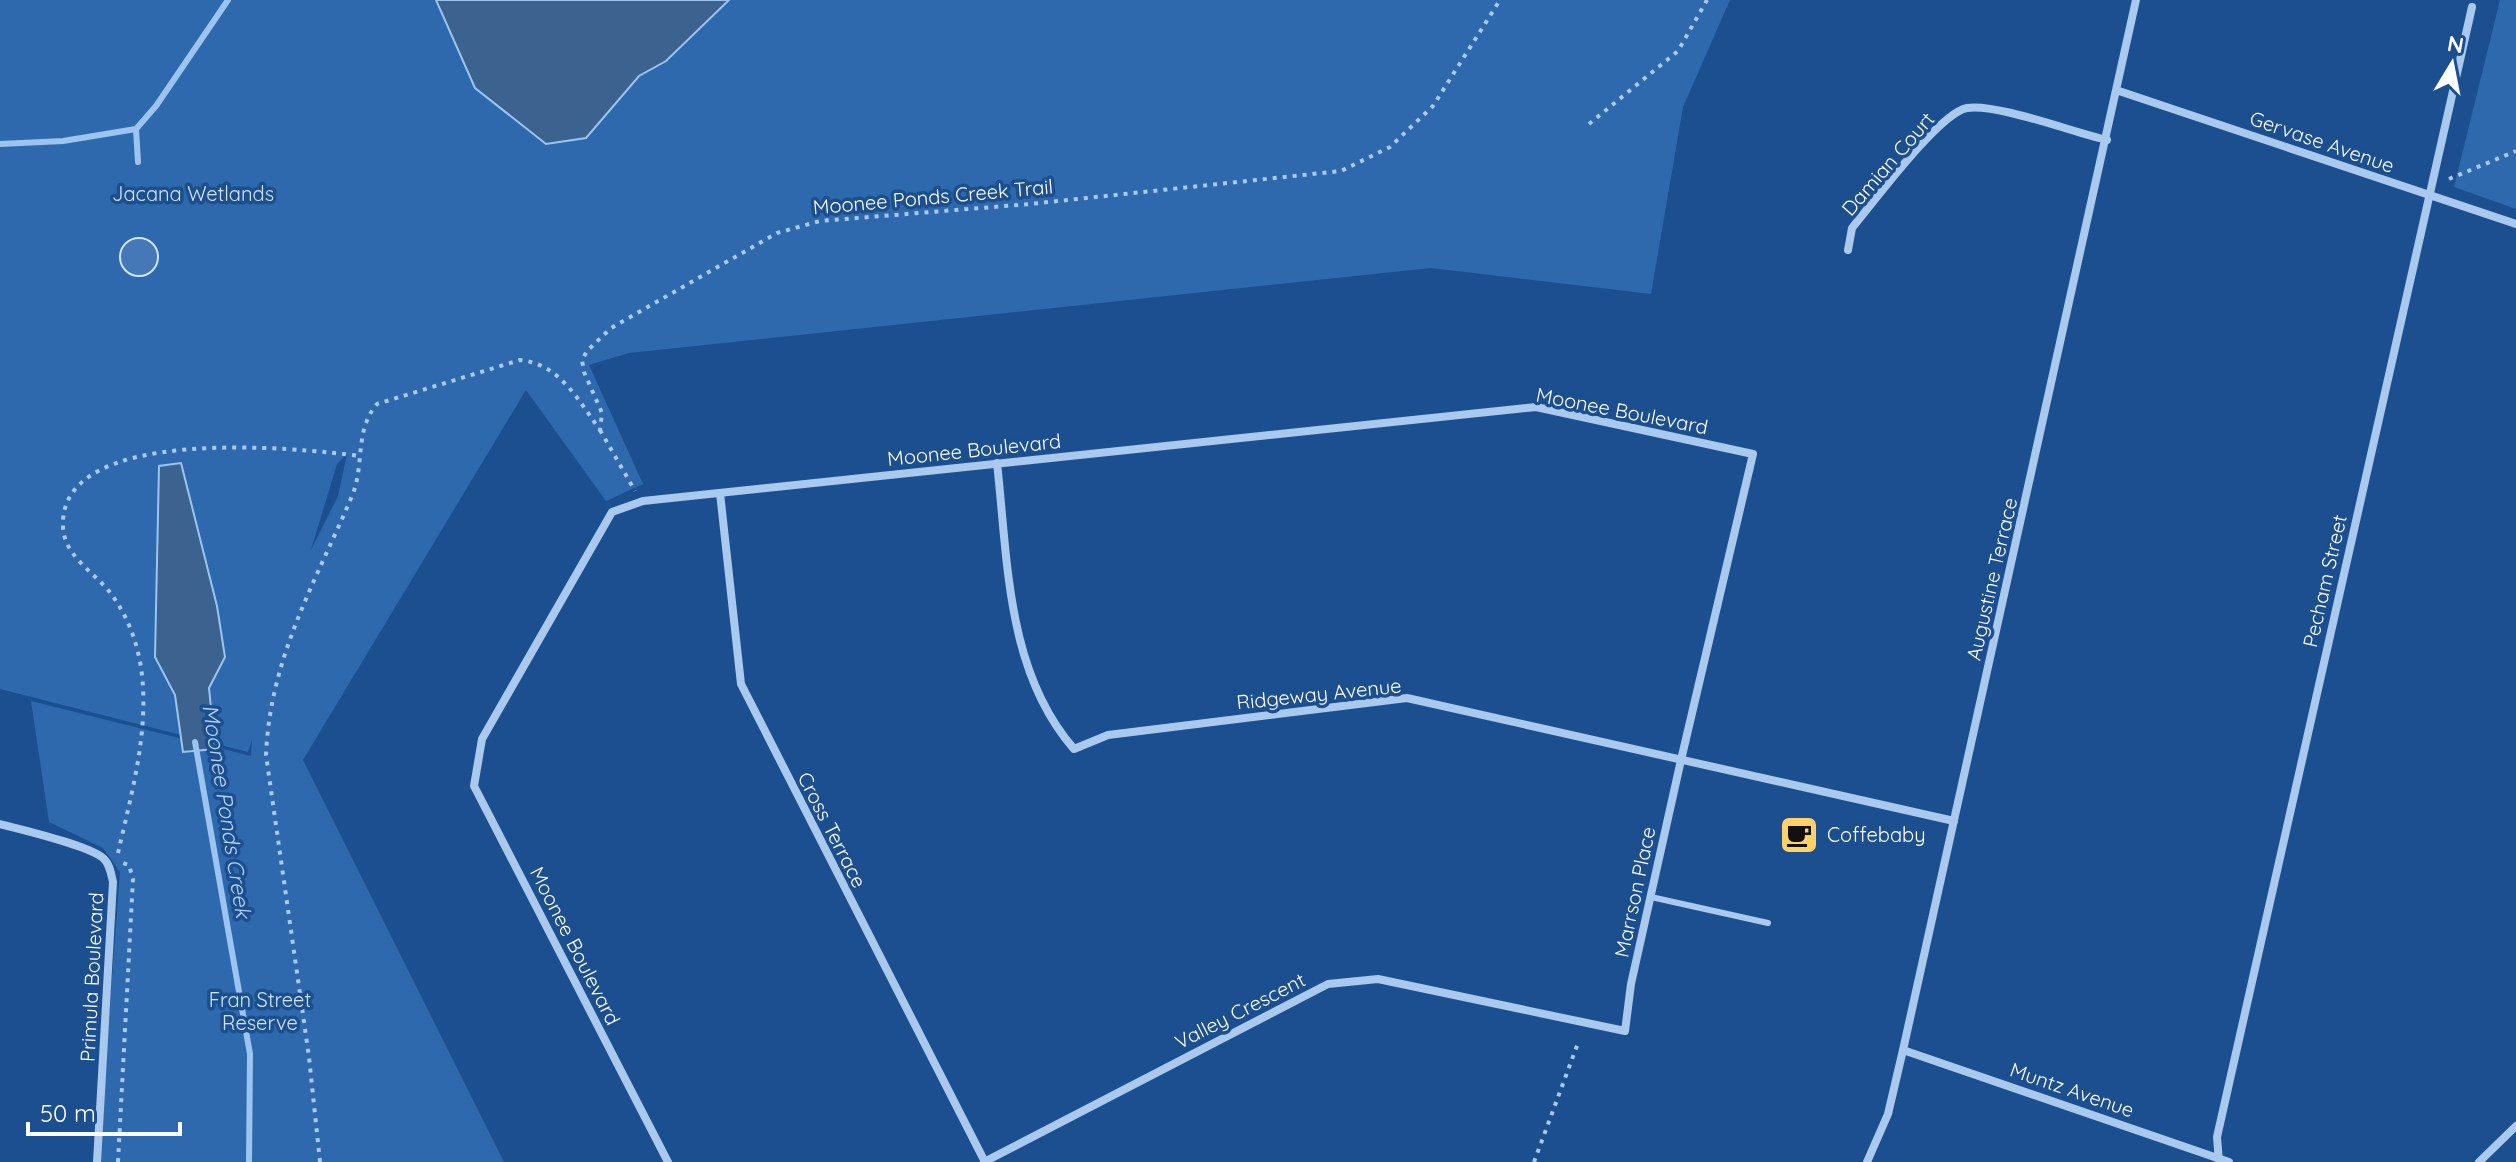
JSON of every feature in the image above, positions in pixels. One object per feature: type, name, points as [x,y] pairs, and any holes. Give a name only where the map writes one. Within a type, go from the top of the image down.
[{"type":"street","name":"Augustine Terrace","points":[[1867,1162],[1888,1114],[1903,1050],[2119,91],[2136,0]]},
{"type":"street","name":"Pecham Street","points":[[2219,1160],[2217,1137],[2472,7]]},
{"type":"street","name":"Gervase Avenue","points":[[2119,91],[2516,224]]},
{"type":"street","name":"Damian Court","points":[[1848,250],[1852,228],[1941,123],[1967,108],[1998,112],[2107,140]]},
{"type":"street","name":"Moonee Boulevard","points":[[668,1162],[474,786],[482,739],[612,512],[643,501],[1536,407],[1753,454],[1681,760]]},
{"type":"street","name":"Ridgeway Avenue","points":[[997,463],[1014,626],[1024,656],[1049,709],[1074,749],[1108,735],[1407,698],[1954,821]]},
{"type":"street","name":"Cross Terrace","points":[[720,493],[741,684],[984,1162]]},
{"type":"street","name":"Marrson Place","points":[[1625,1031],[1681,760]]},
{"type":"street","name":"Primula Boulevard","points":[[0,824],[85,850],[102,857],[109,866],[113,882],[97,1162]]},
{"type":"street","name":"Valley Crescent","points":[[984,1162],[1328,984],[1378,979],[1625,1031]]},
{"type":"street","name":"Muntz Avenue","points":[[1903,1050],[2229,1162]]},
{"type":"street","points":[[2479,1162],[2516,1126]]},
{"type":"lane","points":[[1651,897],[1768,923]]},
{"type":"path","name":"Moonee Ponds Creek Trail","points":[[600,430],[602,413],[582,360],[595,341],[650,303],[777,233],[820,221],[1045,203],[1341,171],[1390,147],[1433,106],[1500,0]]},
{"type":"path","points":[[1589,124],[1678,51],[1707,0]]},
{"type":"path","points":[[2449,179],[2516,151]]},
{"type":"path","points":[[320,1162],[309,1057],[266,755],[268,718],[272,692],[300,612],[352,495],[363,429],[377,404],[520,360],[535,361],[561,377],[600,430],[627,481]]},
{"type":"path","points":[[118,1162],[133,879],[129,865],[117,861],[144,740],[142,683],[133,628],[110,592],[68,547],[63,526],[67,509],[88,474],[118,460],[213,447],[305,450],[360,456]]},
{"type":"path","points":[[1534,1162],[1578,1043]]},
{"type":"green space","name":"Jacana Wetlands","points":[[0,0],[1730,0],[1683,107],[1651,294],[1431,268],[629,353],[589,365],[643,484],[606,501],[526,390],[303,760],[504,1162],[98,1162],[120,872],[103,848],[49,822],[31,701],[251,756],[252,740],[248,752],[0,689]],"holes":[[[347,454],[338,496],[311,550],[337,464]]]},
{"type":"green space","points":[[2500,0],[2516,0],[2516,209],[2454,187]]},
{"type":"shaded area","points":[[436,0],[729,0],[666,61],[639,76],[586,138],[546,144],[475,88]]},
{"type":"shaded area","points":[[181,463],[217,606],[225,657],[209,688],[215,749],[183,752],[175,695],[155,657],[159,466]]},
{"type":"building","points":[[139,238],[152,244],[158,257],[152,270],[139,276],[126,270],[120,257],[126,244]]},
{"type":"waterway","name":"Moonee Ponds Creek","points":[[138,162],[136,129],[156,106],[228,0]]},
{"type":"waterway","points":[[0,144],[63,141],[136,129]]},
{"type":"waterway","name":"Moonee Ponds Creek","points":[[195,742],[250,1054],[249,1162]]},
{"type":"place","name":"Coffebaby","points":[[1799,835]]},
{"type":"park label","name":"Fran Street Reserve","points":[[260,1012]]}]
